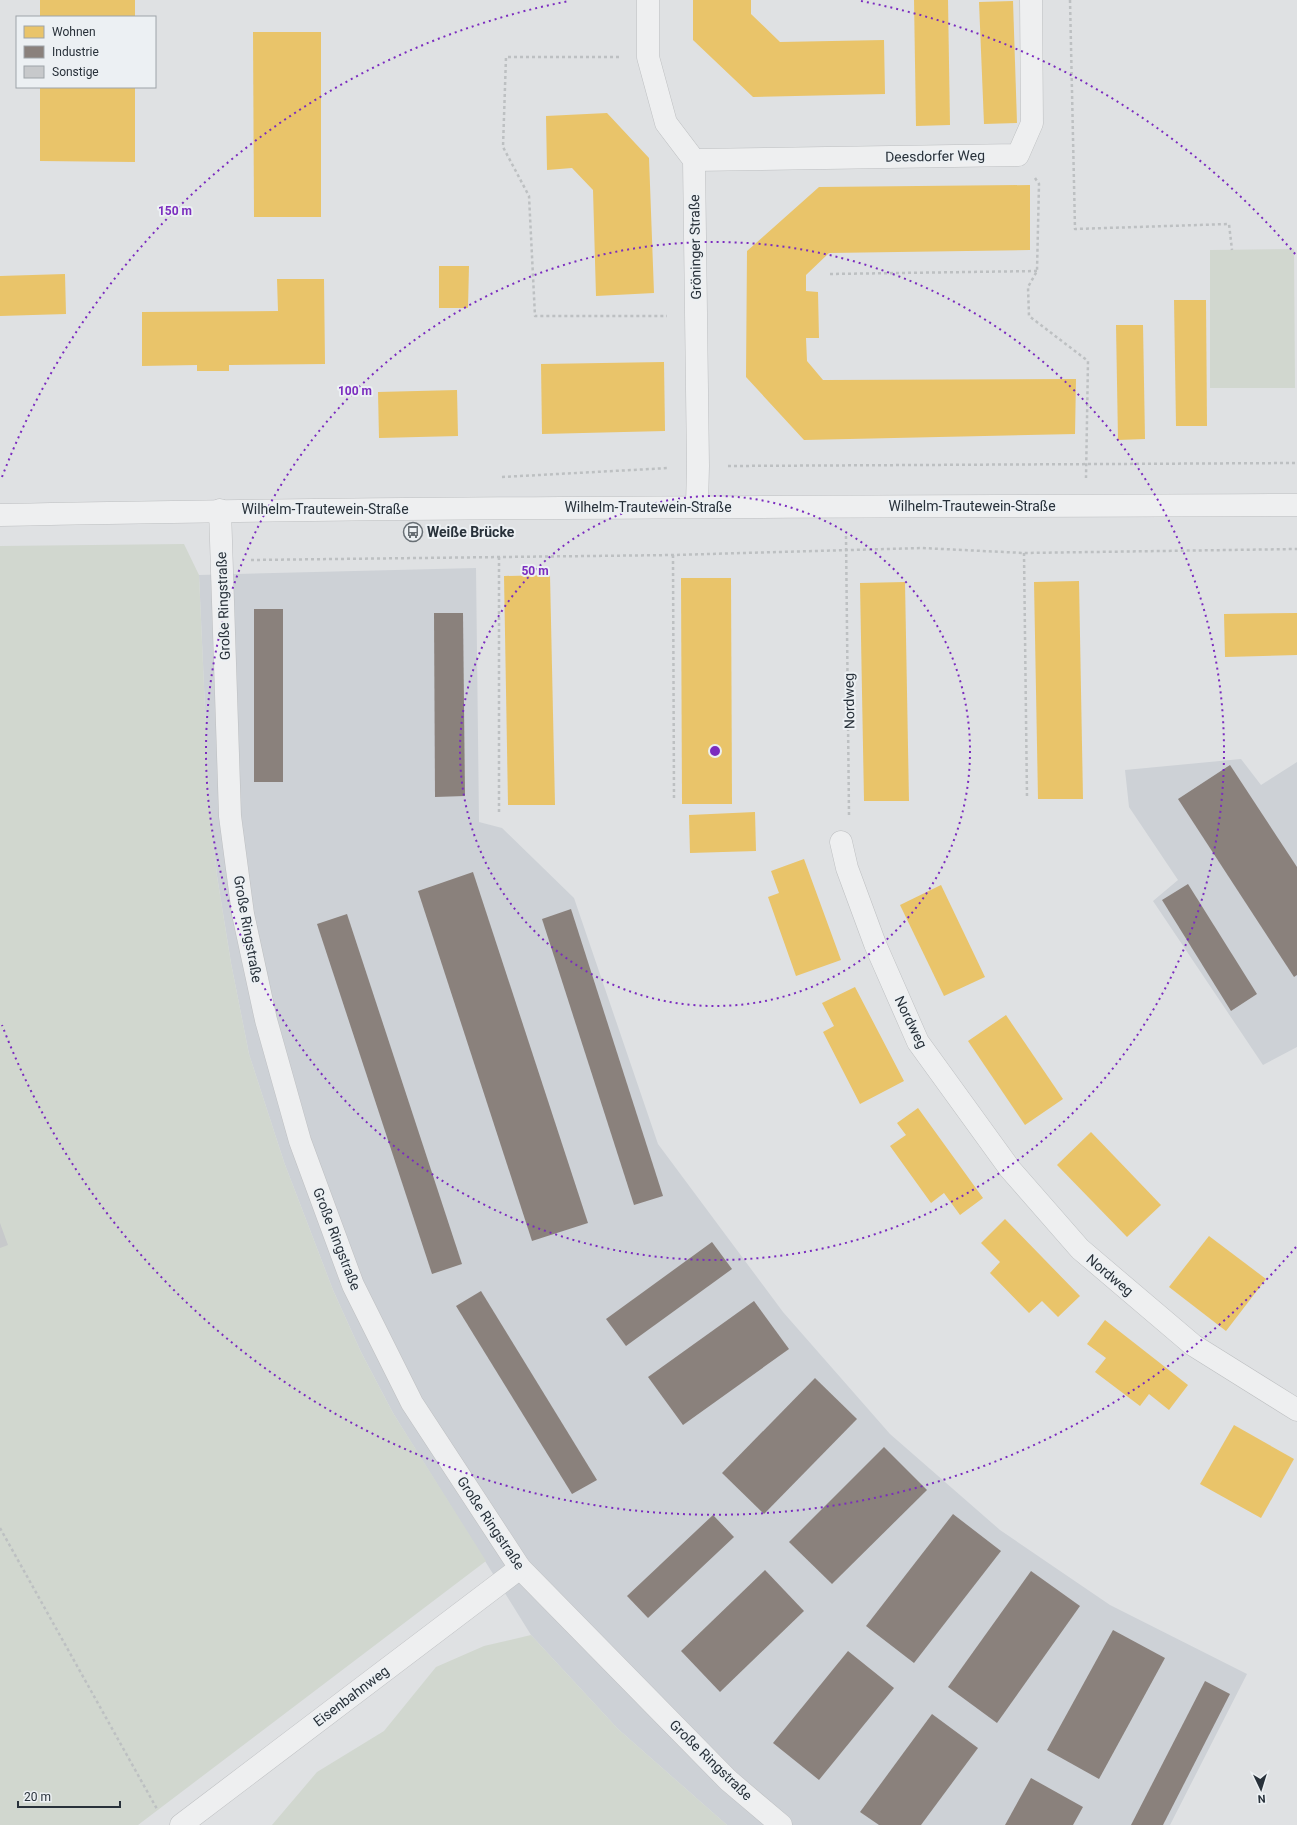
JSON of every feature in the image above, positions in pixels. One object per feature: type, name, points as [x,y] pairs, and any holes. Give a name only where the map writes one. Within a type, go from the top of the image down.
[{"type":"street","points":[[648,0],[648,57],[666,123],[694,160]]},
{"type":"street","points":[[1018,155],[1032,123],[1032,0]]},
{"type":"street","name":"Deesdorfer Weg","points":[[694,160],[1018,155]]},
{"type":"street","name":"Gröninger Straße","points":[[694,160],[698,466],[697,506]]},
{"type":"street","name":"Wilhelm-Trautewein-Straße","points":[[0,515],[220,510],[697,506],[1297,505]]},
{"type":"street","name":"Große Ringstraße","points":[[220,510],[230,816],[243,914],[266,1020],[300,1141],[353,1285],[412,1403],[520,1568],[728,1780],[781,1825]]},
{"type":"street","name":"Nordweg","points":[[841,842],[847,868],[875,944],[918,1042],[1010,1169],[1080,1249],[1187,1340],[1297,1410]]},
{"type":"street","name":"Eisenbahnweg","points":[[181,1825],[520,1568]]},
{"type":"path","points":[[1070,0],[1074,229],[1229,224],[1232,250]]},
{"type":"path","points":[[648,57],[506,57],[503,147],[529,196],[535,316],[696,317]]},
{"type":"path","points":[[1018,155],[1039,184],[1037,271],[1028,286],[1029,316],[1088,361],[1085,464],[1087,506]]},
{"type":"path","points":[[830,274],[1037,271]]},
{"type":"path","name":"Nordweg","points":[[841,842],[850,810],[847,550],[845,506]]},
{"type":"path","points":[[221,561],[499,556],[673,555],[922,548],[1024,553],[1297,549]]},
{"type":"path","points":[[1024,553],[1027,798]]},
{"type":"path","points":[[673,555],[674,799]]},
{"type":"path","points":[[499,556],[499,812]]},
{"type":"path","points":[[0,1528],[158,1811]]},
{"type":"shaded area","points":[[1294,249],[1295,388],[1210,388],[1210,250]]},
{"type":"shaded area","points":[[184,544],[199,575],[209,797],[217,876],[231,963],[249,1054],[284,1162],[333,1290],[361,1352],[393,1413],[486,1561],[138,1825],[0,1825],[0,546]]},
{"type":"shaded area","points":[[476,568],[479,822],[502,828],[574,898],[658,1144],[783,1312],[890,1434],[1000,1530],[1110,1605],[1247,1674],[1170,1825],[727,1825],[618,1729],[531,1635],[393,1413],[361,1352],[333,1290],[284,1162],[249,1054],[231,963],[217,876],[209,797],[199,575]]},
{"type":"shaded area","points":[[1241,759],[1261,785],[1297,762],[1297,1047],[1263,1065],[1153,901],[1178,880],[1129,807],[1125,770]]},
{"type":"shaded area","points":[[531,1635],[618,1729],[727,1825],[272,1825],[317,1772],[384,1731],[436,1667],[484,1646]]},
{"type":"building: Wohnen","points":[[40,0],[135,0],[135,16],[40,16]]},
{"type":"building: Wohnen","points":[[693,0],[751,0],[751,14],[780,42],[884,40],[885,94],[753,97],[693,40]]},
{"type":"building: Wohnen","points":[[914,0],[948,0],[950,125],[916,126]]},
{"type":"building: Wohnen","points":[[1013,1],[1017,123],[984,124],[979,2]]},
{"type":"building: Wohnen","points":[[253,32],[321,32],[321,217],[254,217]]},
{"type":"building: Wohnen","points":[[40,88],[135,88],[135,162],[40,161]]},
{"type":"building: Wohnen","points":[[607,113],[649,158],[654,293],[596,296],[593,190],[572,168],[547,170],[546,116]]},
{"type":"building: Wohnen","points":[[1030,185],[1030,250],[829,253],[806,275],[806,291],[818,292],[819,338],[806,338],[807,361],[823,380],[1076,379],[1075,434],[804,440],[746,377],[747,251],[819,187]]},
{"type":"building: Wohnen","points":[[439,266],[469,266],[468,308],[439,308]]},
{"type":"building: Wohnen","points":[[65,274],[66,314],[0,316],[0,276]]},
{"type":"building: Wohnen","points":[[277,279],[324,279],[325,364],[229,365],[229,371],[197,371],[197,365],[142,366],[142,312],[278,311]]},
{"type":"building: Wohnen","points":[[1174,300],[1206,300],[1207,426],[1176,426]]},
{"type":"building: Wohnen","points":[[1116,325],[1143,325],[1145,439],[1118,440]]},
{"type":"building: Wohnen","points":[[664,362],[665,431],[542,434],[541,364]]},
{"type":"building: Wohnen","points":[[457,390],[458,436],[379,438],[378,392]]},
{"type":"building: Wohnen","points":[[550,575],[555,805],[508,805],[504,576]]},
{"type":"building: Wohnen","points":[[681,578],[731,578],[732,804],[682,804]]},
{"type":"building: Wohnen","points":[[1079,581],[1083,799],[1038,799],[1034,582]]},
{"type":"building: Wohnen","points":[[905,582],[909,801],[864,801],[860,583]]},
{"type":"building: Wohnen","points":[[1297,613],[1297,655],[1225,657],[1224,614]]},
{"type":"building: Wohnen","points":[[755,812],[756,851],[690,853],[689,815]]},
{"type":"building: Wohnen","points":[[804,859],[841,960],[796,976],[768,897],[779,893],[771,871]]},
{"type":"building: Wohnen","points":[[941,885],[985,977],[944,996],[900,905]]},
{"type":"building: Wohnen","points":[[855,987],[904,1081],[860,1104],[823,1032],[834,1026],[822,1003]]},
{"type":"building: Wohnen","points":[[1006,1015],[1063,1099],[1025,1125],[968,1041]]},
{"type":"building: Wohnen","points":[[918,1108],[983,1198],[960,1215],[944,1193],[931,1203],[890,1146],[906,1135],[897,1123]]},
{"type":"building: Wohnen","points":[[1091,1132],[1161,1205],[1127,1237],[1057,1165]]},
{"type":"building: Wohnen","points":[[1005,1219],[1080,1296],[1058,1317],[1042,1301],[1029,1313],[990,1273],[1000,1262],[981,1243]]},
{"type":"building: Wohnen","points":[[1209,1236],[1266,1279],[1226,1331],[1169,1287]]},
{"type":"building: Wohnen","points":[[1105,1320],[1188,1385],[1169,1410],[1149,1394],[1140,1406],[1095,1372],[1106,1358],[1087,1344]]},
{"type":"building: Wohnen","points":[[1234,1425],[1294,1459],[1261,1518],[1200,1484]]},
{"type":"building: Industrie","points":[[254,609],[283,609],[283,782],[254,782]]},
{"type":"building: Industrie","points":[[434,613],[463,613],[465,796],[435,797]]},
{"type":"building: Industrie","points":[[1230,765],[1297,867],[1297,975],[1294,977],[1178,799]]},
{"type":"building: Industrie","points":[[473,872],[588,1223],[532,1241],[418,891]]},
{"type":"building: Industrie","points":[[1188,884],[1257,994],[1231,1011],[1162,900]]},
{"type":"building: Industrie","points":[[571,909],[663,1196],[634,1205],[542,919]]},
{"type":"building: Industrie","points":[[347,914],[462,1264],[432,1274],[317,924]]},
{"type":"building: Industrie","points":[[712,1242],[732,1269],[626,1346],[606,1319]]},
{"type":"building: Industrie","points":[[481,1291],[597,1480],[572,1494],[456,1306]]},
{"type":"building: Industrie","points":[[754,1301],[789,1349],[683,1425],[648,1377]]},
{"type":"building: Industrie","points":[[815,1378],[857,1419],[764,1514],[722,1473]]},
{"type":"building: Industrie","points":[[884,1447],[927,1490],[832,1584],[789,1542]]},
{"type":"building: Industrie","points":[[953,1514],[1001,1551],[914,1663],[866,1626]]},
{"type":"building: Industrie","points":[[713,1515],[734,1537],[648,1618],[627,1596]]},
{"type":"building: Industrie","points":[[765,1570],[804,1611],[720,1692],[681,1651]]},
{"type":"building: Industrie","points":[[1031,1571],[1080,1606],[997,1723],[948,1687]]},
{"type":"building: Industrie","points":[[1113,1630],[1165,1658],[1099,1779],[1047,1750]]},
{"type":"building: Industrie","points":[[848,1651],[894,1688],[819,1780],[773,1743]]},
{"type":"building: Industrie","points":[[1205,1681],[1230,1694],[1163,1825],[1131,1825]]},
{"type":"building: Industrie","points":[[932,1714],[978,1748],[921,1825],[879,1825],[860,1812]]},
{"type":"building: Industrie","points":[[1031,1778],[1083,1807],[1073,1825],[1005,1825]]},
{"type":"building: Sonstige","points":[[0,1223],[8,1245],[0,1248]]},
{"type":"place","name":"Weiße Brücke","points":[[413,532]]}]
